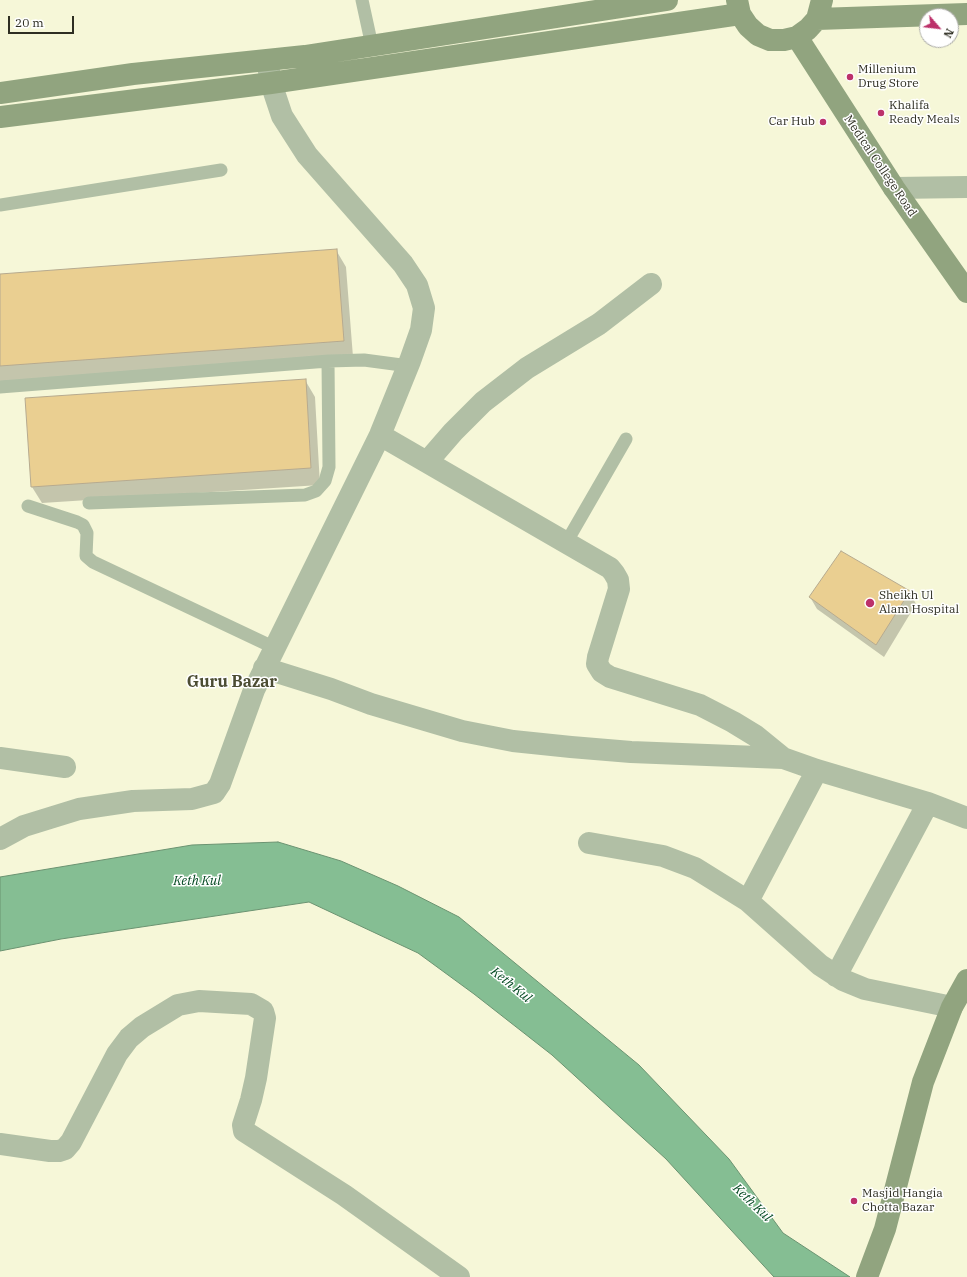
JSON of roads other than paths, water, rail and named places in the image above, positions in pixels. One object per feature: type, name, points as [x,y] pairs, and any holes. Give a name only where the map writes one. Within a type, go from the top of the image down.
[{"type":"main road","points":[[0,93],[133,74],[267,60],[372,46],[667,0]]},
{"type":"main road","points":[[0,117],[271,84],[738,7],[748,26],[758,35],[770,40],[784,40],[797,37],[808,30],[820,9],[967,14]]},
{"type":"main road","name":"Medical College Road","points":[[797,37],[894,188],[967,292]]},
{"type":"main road","points":[[867,1277],[885,1229],[922,1082],[952,1007],[967,980]]},
{"type":"street","points":[[0,839],[24,826],[79,809],[133,801],[192,799],[214,793],[220,784],[254,690],[264,668],[380,435],[409,366],[420,330],[424,308],[417,285],[403,264],[307,156],[282,116],[271,84],[267,60]]},
{"type":"street","points":[[894,188],[967,187]]},
{"type":"street","points":[[427,462],[453,432],[483,402],[528,368],[599,324],[651,284]]},
{"type":"street","points":[[380,435],[610,568],[618,580],[619,589],[598,657],[597,664],[602,672],[610,677],[700,705],[756,736],[783,758]]},
{"type":"street","points":[[264,668],[331,689],[378,706],[462,730],[513,741],[631,752],[783,758],[817,770],[928,803],[967,818]]},
{"type":"street","points":[[0,758],[65,767]]},
{"type":"street","points":[[748,901],[817,770]]},
{"type":"street","points":[[836,976],[928,803]]},
{"type":"street","points":[[590,843],[663,856],[695,868],[748,901],[820,965],[836,976],[864,989],[952,1007]]},
{"type":"street","points":[[0,1144],[59,1151],[65,1149],[71,1142],[116,1054],[129,1038],[142,1026],[178,1005],[199,1001],[251,1004],[263,1011],[265,1018],[252,1100],[243,1125],[244,1130],[344,1195],[459,1277]]},
{"type":"lane","points":[[362,0],[372,46]]},
{"type":"lane","points":[[0,205],[221,170]]},
{"type":"lane","points":[[0,387],[328,361],[364,360],[409,366]]},
{"type":"lane","points":[[89,503],[305,495],[316,491],[325,481],[329,467],[328,361]]},
{"type":"lane","points":[[566,543],[626,440]]},
{"type":"lane","points":[[28,506],[77,522],[82,526],[87,533],[86,556],[93,562],[275,648]]},
{"type":"water","name":"Keth Kul","points":[[278,842],[341,861],[398,886],[459,917],[639,1065],[729,1159],[783,1233],[850,1277],[774,1277],[666,1159],[552,1055],[474,994],[418,953],[309,902],[61,939],[0,951],[0,877],[192,845]]},
{"type":"place","name":"Millenium Drug Store","points":[[850,77]]},
{"type":"place","name":"Khalifa Ready Meals","points":[[881,113]]},
{"type":"place","name":"Car Hub","points":[[823,122]]},
{"type":"place","name":"Sheikh Ul Alam Hospital","points":[[870,603]]},
{"type":"place","name":"Masjid Hangia Chotta Bazar","points":[[854,1201]]},
{"type":"district","name":"Guru Bazar","points":[[232,682]]}]
